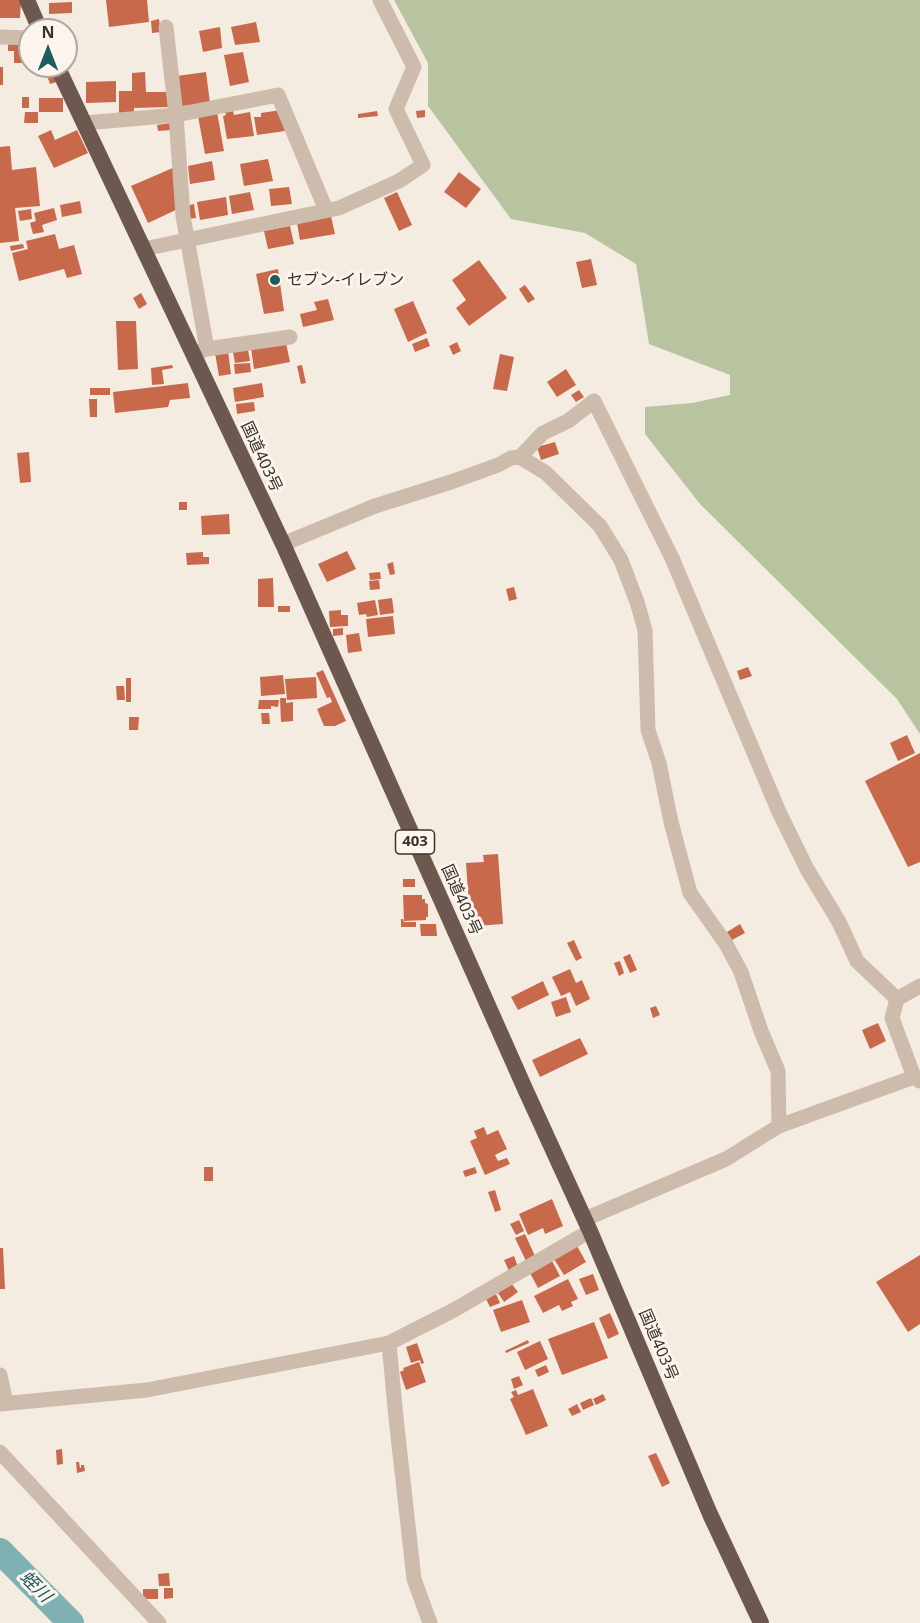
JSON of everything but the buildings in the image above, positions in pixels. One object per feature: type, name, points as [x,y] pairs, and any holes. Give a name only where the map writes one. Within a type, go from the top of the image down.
[{"type":"highway","points":[[27,0],[35,18]]},
{"type":"highway","name":"国道403号","points":[[63,78],[144,249],[200,351],[511,1059],[587,1225],[710,1514],[760,1623]]},
{"type":"street","points":[[144,249],[339,208],[399,182],[423,165],[396,109],[414,67],[380,0]]},
{"type":"street","points":[[166,27],[176,115],[183,216],[188,239],[200,351],[290,337]]},
{"type":"street","points":[[0,37],[18,38]]},
{"type":"street","points":[[85,123],[176,115],[278,95],[326,210]]},
{"type":"street","points":[[520,457],[543,433],[568,421],[594,401],[672,558],[779,812],[807,869],[839,922],[857,961],[897,999]]},
{"type":"street","points":[[283,544],[375,506],[470,475],[511,458],[520,457],[546,473],[600,526],[621,560],[645,630],[648,730],[659,763],[671,822],[690,893],[726,944],[741,972],[761,1031],[778,1071],[780,1126]]},
{"type":"street","points":[[0,1375],[3,1403],[147,1390],[390,1343],[454,1310],[587,1225],[726,1159],[780,1126],[917,1079],[892,1018],[897,999],[920,986]]},
{"type":"street","points":[[390,1343],[414,1579],[430,1623]]},
{"type":"street","points":[[0,1452],[159,1623]]},
{"type":"green space","points":[[394,0],[920,0],[920,734],[897,699],[700,504],[645,434],[645,407],[692,403],[730,395],[730,375],[649,344],[636,264],[585,233],[511,219],[428,106],[428,63]]},
{"type":"waterway","name":"蛭川","points":[[0,1551],[71,1623]]},
{"type":"place","name":"セブン-イレブン","points":[[275,280]]}]
